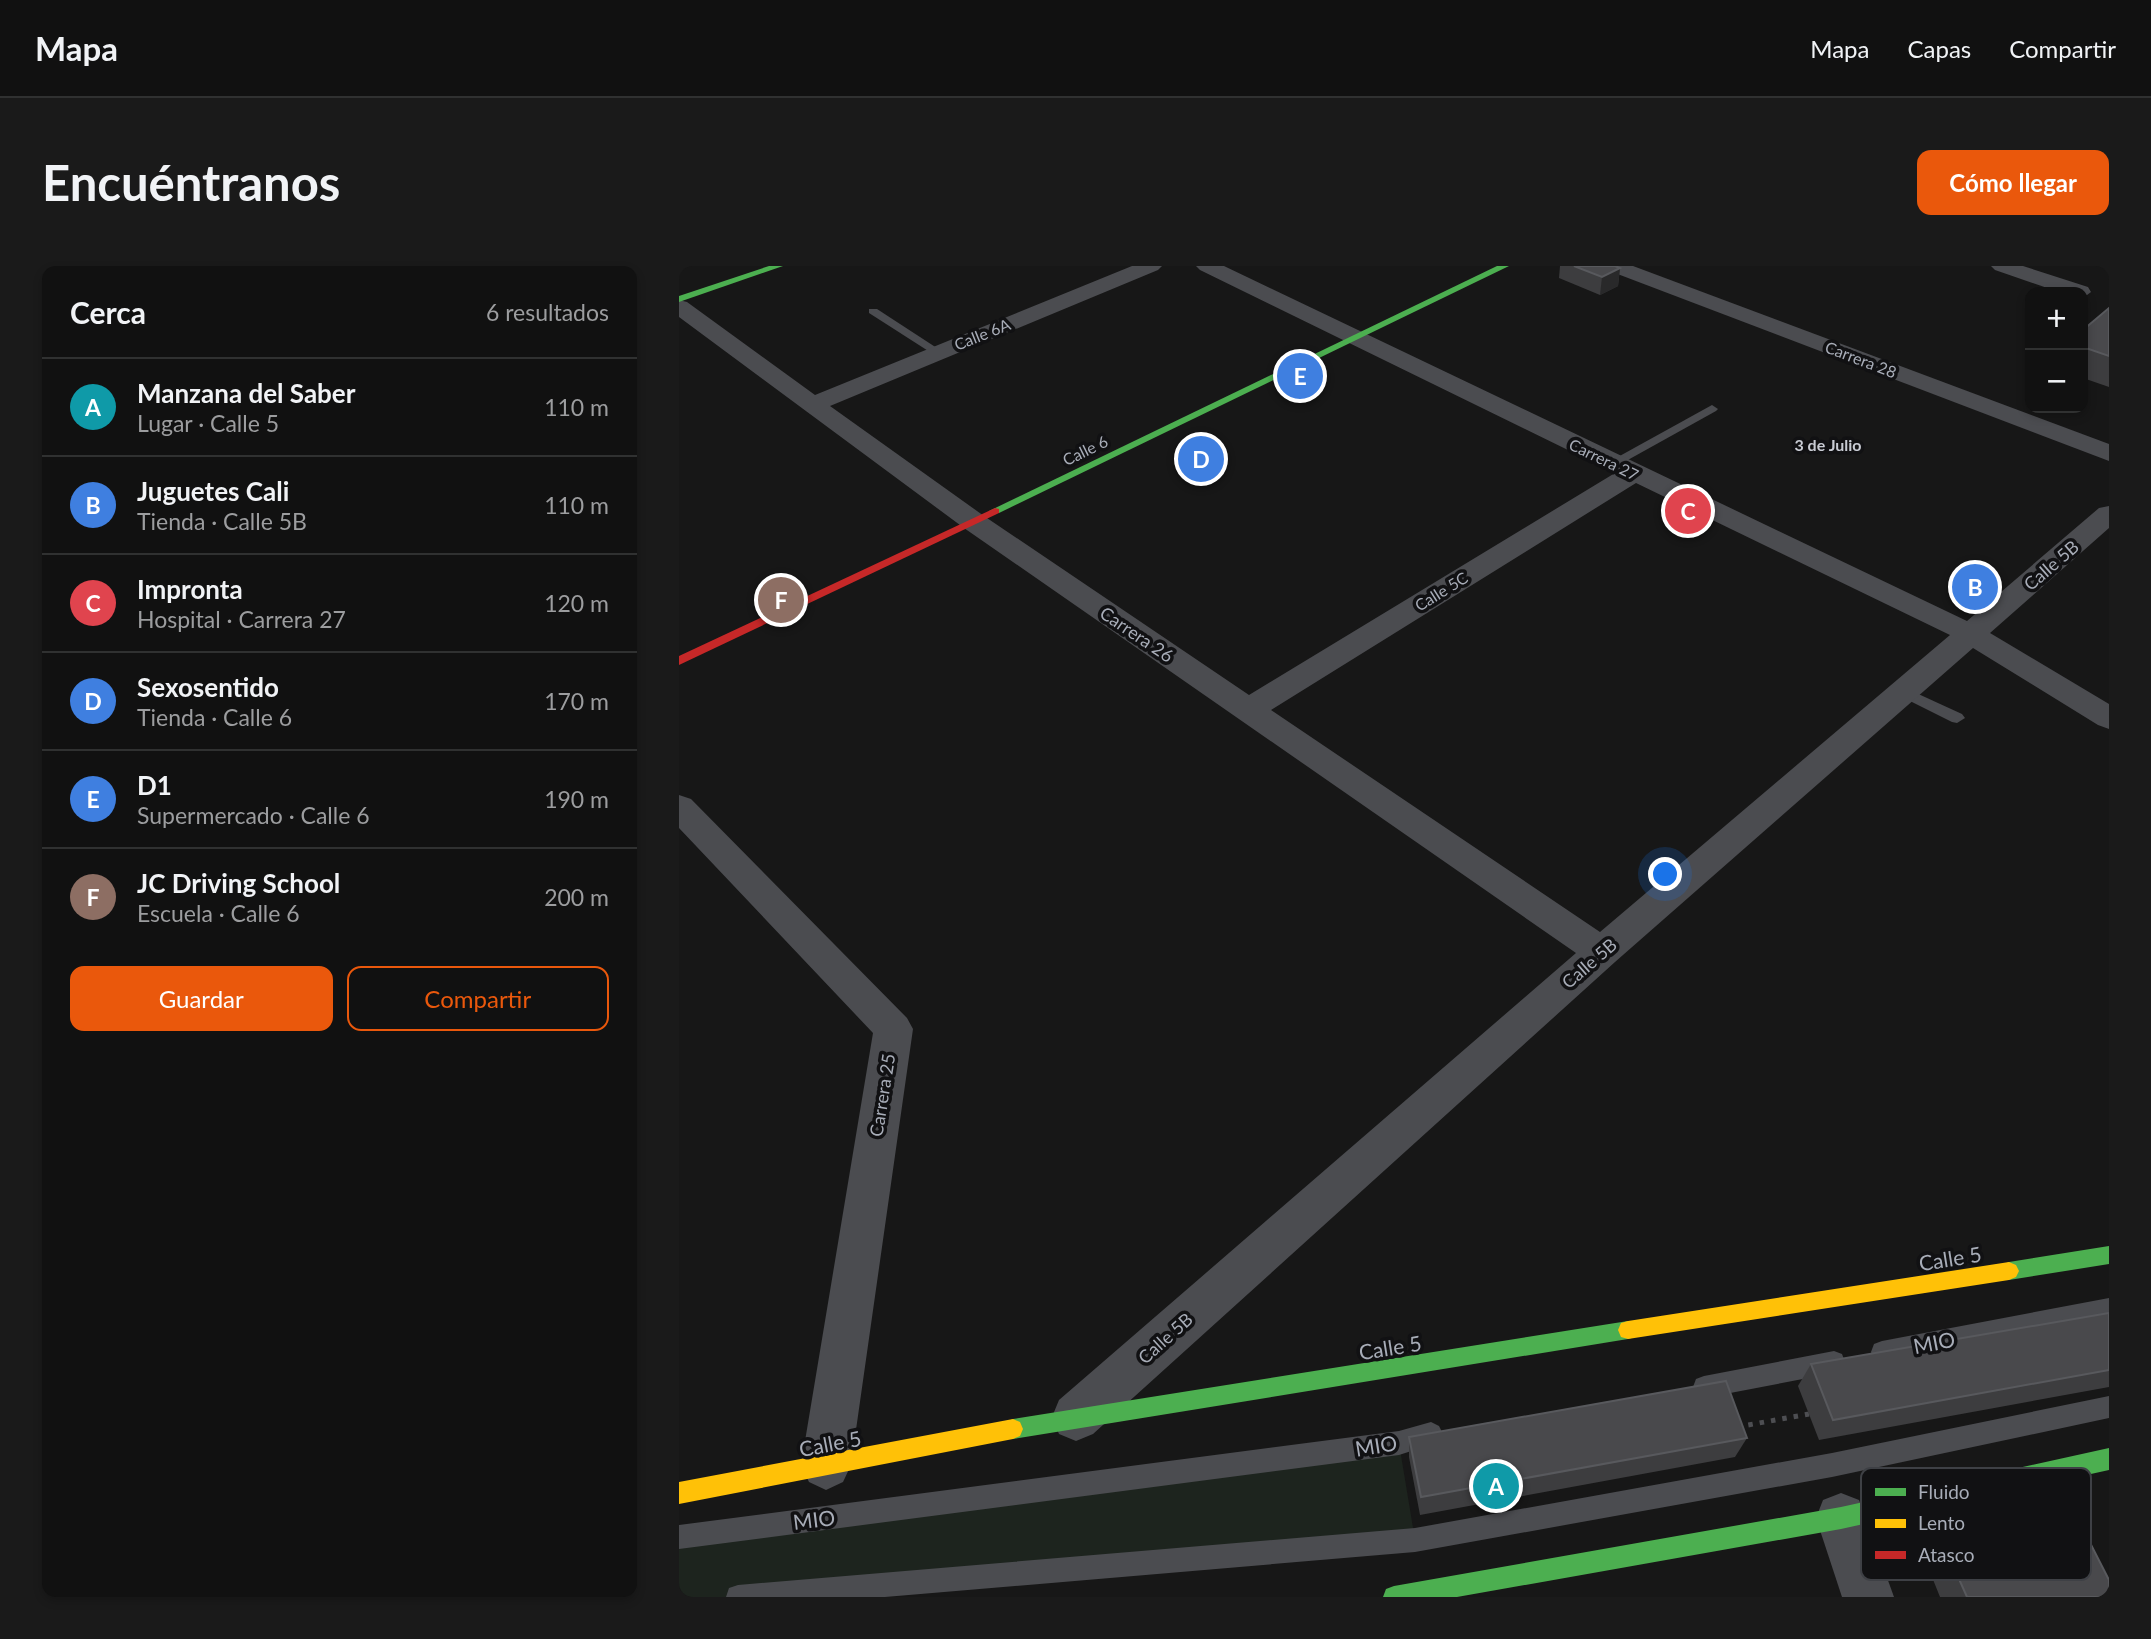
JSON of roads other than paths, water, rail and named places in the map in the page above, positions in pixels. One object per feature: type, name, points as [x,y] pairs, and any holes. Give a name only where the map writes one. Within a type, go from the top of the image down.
[{"type":"main road","points":[[679,299],[778,266]]},
{"type":"main road","name":"Calle 6","points":[[679,661],[1504,266]]},
{"type":"main road","name":"Calle 5","points":[[679,1493],[1076,1417],[2109,1255]]},
{"type":"main road","points":[[2068,1468],[2109,1459]]},
{"type":"main road","points":[[1394,1597],[1861,1514]]},
{"type":"street","name":"Calle 6A","points":[[813,404],[1151,266]]},
{"type":"street","name":"Carrera 27","points":[[1207,266],[1971,634],[2109,719]]},
{"type":"street","name":"Carrera 28","points":[[1614,266],[2109,453]]},
{"type":"street","points":[[2002,266],[2065,287]]},
{"type":"street","name":"Carrera 26","points":[[679,307],[974,522],[1602,952]]},
{"type":"street","name":"Calle 5C","points":[[1248,710],[1623,468]]},
{"type":"street","name":"Calle 5B","points":[[1076,1417],[1602,952],[2109,514]]},
{"type":"street","name":"Carrera 25","points":[[679,807],[893,1029],[826,1465]]},
{"type":"street","points":[[1841,1518],[1861,1577]]},
{"type":"street","points":[[1862,1580],[1868,1597]]},
{"type":"lane","points":[[873,311],[937,352]]},
{"type":"lane","points":[[1623,468],[1712,410]]},
{"type":"lane","points":[[1903,692],[1957,718]]},
{"type":"lane","name":"MIO","points":[[1684,1390],[2109,1308]]},
{"type":"lane","points":[[739,1597],[1415,1541],[1832,1465],[2109,1407]]},
{"type":"lane","name":"MIO","points":[[679,1537],[1399,1443],[1453,1430]]},
{"type":"place","name":"D1","points":[[1300,376]]},
{"type":"place","name":"Sexosentido","points":[[1201,459]]},
{"type":"place","name":"Impronta","points":[[1688,511]]},
{"type":"place","name":"Juguetes Cali","points":[[1975,587]]},
{"type":"place","name":"JC Driving School","points":[[781,600]]},
{"type":"place","name":"Manzana del Saber","points":[[1496,1486]]},
{"type":"district","name":"3 de Julio","points":[[1828,444]]}]
